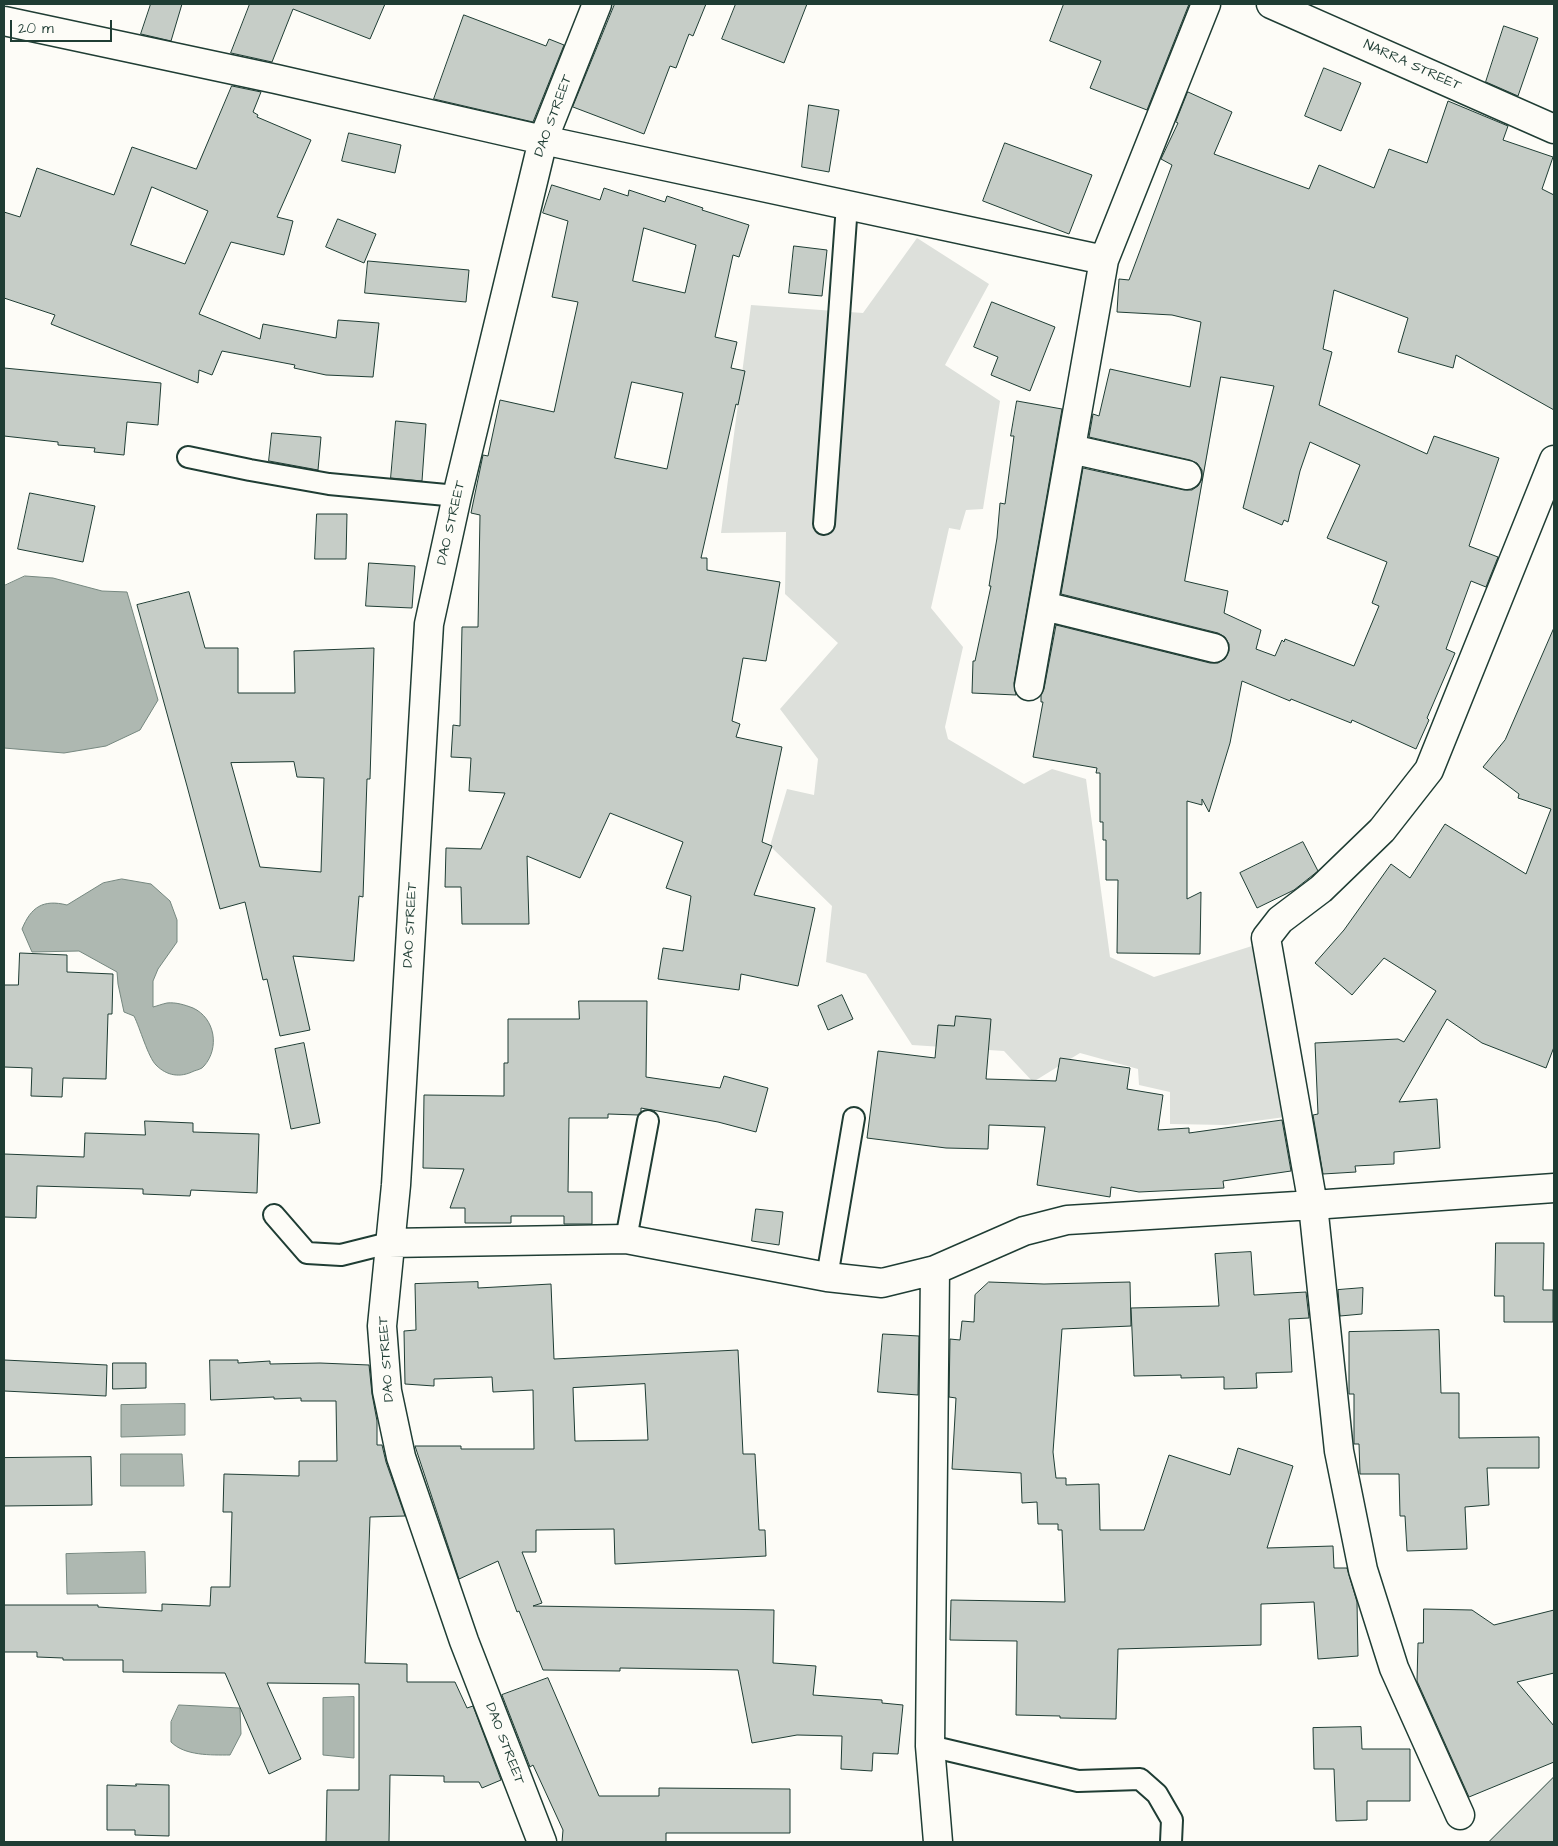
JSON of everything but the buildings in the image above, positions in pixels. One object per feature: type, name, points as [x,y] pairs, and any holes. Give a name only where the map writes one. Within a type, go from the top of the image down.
[{"type":"street","name":"DAO STREET","points":[[542,1842],[464,1641],[401,1457],[387,1390],[382,1326],[396,1185],[429,624],[457,496],[543,140],[597,4]]},
{"type":"street","points":[[1029,686],[1104,260],[1206,4]]},
{"type":"street","name":"NARRA STREET","points":[[1271,4],[1554,129]]},
{"type":"street","points":[[4,21],[276,79],[543,140],[1104,260]]},
{"type":"street","points":[[1071,449],[1187,475]]},
{"type":"street","points":[[1460,1815],[1394,1668],[1363,1570],[1339,1451],[1313,1205],[1266,938],[1280,920],[1321,889],[1382,830],[1429,770],[1554,460]]},
{"type":"street","points":[[1044,606],[1214,648]]},
{"type":"street","points":[[389,1244],[626,1240],[827,1277],[882,1283],[935,1270],[1024,1231],[1067,1220],[1554,1188]]},
{"type":"street","points":[[935,1270],[930,1746],[938,1842]]},
{"type":"lane","points":[[824,524],[847,205]]},
{"type":"lane","points":[[188,457],[328,484],[457,496]]},
{"type":"lane","points":[[827,1277],[854,1118]]},
{"type":"lane","points":[[626,1240],[648,1122]]},
{"type":"lane","points":[[274,1215],[307,1253],[341,1255],[389,1244]]},
{"type":"lane","points":[[930,1746],[1078,1781],[1140,1779],[1158,1794],[1172,1820],[1171,1842]]},
{"type":"shaded area","points":[[917,238],[989,284],[945,365],[1000,401],[983,509],[966,510],[960,530],[949,528],[931,608],[963,647],[945,727],[948,739],[1024,784],[1052,769],[1086,779],[1110,957],[1154,977],[1252,946],[1292,1116],[1226,1125],[1170,1124],[1170,1092],[1139,1085],[1138,1069],[1080,1053],[1033,1082],[1004,1051],[912,1045],[866,974],[826,962],[832,906],[770,846],[787,789],[814,795],[818,759],[780,709],[838,643],[785,594],[786,532],[721,533],[751,305],[863,313]]},
{"type":"shaded area","points":[[25,576],[53,578],[102,591],[127,592],[158,700],[140,730],[106,746],[64,753],[4,748],[4,586]]},
{"type":"shaded area","points":[[122,879],[151,884],[170,901],[177,920],[177,942],[158,969],[153,981],[153,1007],[174,1003],[193,1008],[206,1019],[213,1034],[212,1051],[209,1059],[203,1067],[184,1075],[169,1074],[160,1069],[153,1061],[134,1016],[124,1012],[117,972],[79,951],[32,952],[22,929],[29,915],[39,906],[51,903],[67,905],[103,883]]},
{"type":"shaded area","points":[[185,1404],[185,1435],[121,1437],[121,1405]]},
{"type":"shaded area","points":[[121,1454],[182,1454],[184,1486],[121,1486]]},
{"type":"shaded area","points":[[145,1552],[146,1593],[67,1594],[66,1554]]},
{"type":"shaded area","points":[[354,1697],[354,1758],[323,1755],[323,1698]]},
{"type":"shaded area","points":[[179,1705],[240,1708],[241,1734],[230,1755],[207,1755],[191,1752],[177,1747],[171,1742],[171,1722]]}]
